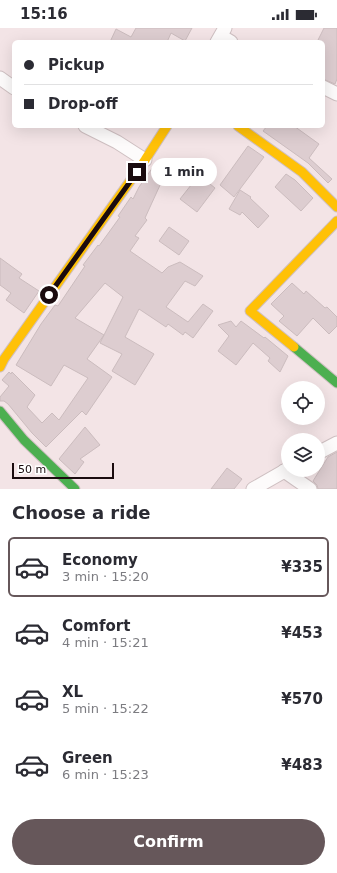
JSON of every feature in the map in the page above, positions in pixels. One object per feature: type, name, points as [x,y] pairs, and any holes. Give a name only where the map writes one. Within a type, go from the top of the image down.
[{"type":"street","points":[[0,78],[12,87]]},
{"type":"street","points":[[325,88],[337,94]]},
{"type":"street","points":[[89,128],[117,142],[145,160]]},
{"type":"street","points":[[0,367],[4,359],[145,160],[166,128]]},
{"type":"street","points":[[241,128],[302,172],[337,208]]},
{"type":"street","points":[[337,221],[250,311],[337,384]]},
{"type":"street","points":[[0,412],[24,440],[75,489]]},
{"type":"street","points":[[325,449],[337,443]]},
{"type":"street","points":[[253,489],[281,473]]},
{"type":"street","points":[[295,477],[310,489]]},
{"type":"building","points":[[136,28],[192,28],[186,40],[171,33],[168,40],[111,40],[116,29],[131,37]]},
{"type":"building","points":[[324,28],[337,28],[337,79],[335,84],[325,80],[325,40],[318,40]]},
{"type":"building","points":[[265,128],[297,128],[319,144],[309,158],[332,179],[328,183],[308,163],[263,131]]},
{"type":"building","points":[[248,146],[264,157],[234,197],[220,185]]},
{"type":"building","points":[[153,167],[166,172],[145,218],[147,220],[135,236],[139,238],[130,251],[162,273],[168,267],[180,262],[203,276],[195,286],[185,281],[166,307],[188,322],[203,304],[213,311],[193,338],[185,332],[183,335],[168,324],[166,327],[139,309],[125,337],[154,354],[135,385],[112,371],[122,354],[100,343],[104,335],[87,359],[112,377],[86,415],[82,411],[46,447],[32,433],[8,404],[4,401],[0,401],[0,397],[9,386],[2,380],[9,372],[11,374],[12,372],[35,395],[27,407],[42,423],[52,413],[59,420],[88,378],[64,365],[51,386],[16,365],[41,324],[55,305],[58,306],[85,266],[83,265],[120,217],[118,216],[131,197],[133,199],[139,187]],"holes":[[[105,283],[123,297],[104,335],[75,318]]]},
{"type":"building","points":[[286,174],[295,180],[313,198],[301,211],[275,187]]},
{"type":"building","points":[[199,175],[215,188],[197,212],[180,199]]},
{"type":"building","points":[[240,190],[251,197],[250,198],[269,216],[258,228],[242,212],[240,215],[229,209]]},
{"type":"building","points":[[169,227],[189,241],[179,255],[159,241]]},
{"type":"building","points":[[0,258],[22,274],[19,278],[39,291],[24,313],[6,300],[11,293],[0,285]]},
{"type":"building","points":[[292,283],[304,294],[306,291],[325,308],[327,307],[337,317],[337,326],[329,334],[313,318],[297,336],[279,321],[284,316],[271,304]]},
{"type":"building","points":[[231,321],[236,327],[241,321],[264,338],[265,337],[288,356],[280,372],[268,361],[270,358],[253,343],[236,365],[218,351],[229,336],[218,325]]},
{"type":"building","points":[[85,427],[100,445],[80,459],[84,462],[75,474],[59,459]]},
{"type":"building","points":[[337,452],[337,489],[318,489],[317,485],[313,481],[316,477],[325,477],[325,462],[328,457]]},
{"type":"building","points":[[227,468],[242,479],[234,489],[211,489]]},
{"type":"traffic: fast","points":[[294,347],[337,383]]},
{"type":"traffic: fast","points":[[0,411],[24,440],[75,489]]},
{"type":"traffic: slow","points":[[0,367],[4,359],[145,160],[166,128]]},
{"type":"traffic: slow","points":[[241,128],[302,172],[337,207]]},
{"type":"traffic: slow","points":[[294,347],[250,311],[337,221]]},
{"type":"route","points":[[49,295],[137,172]]}]
